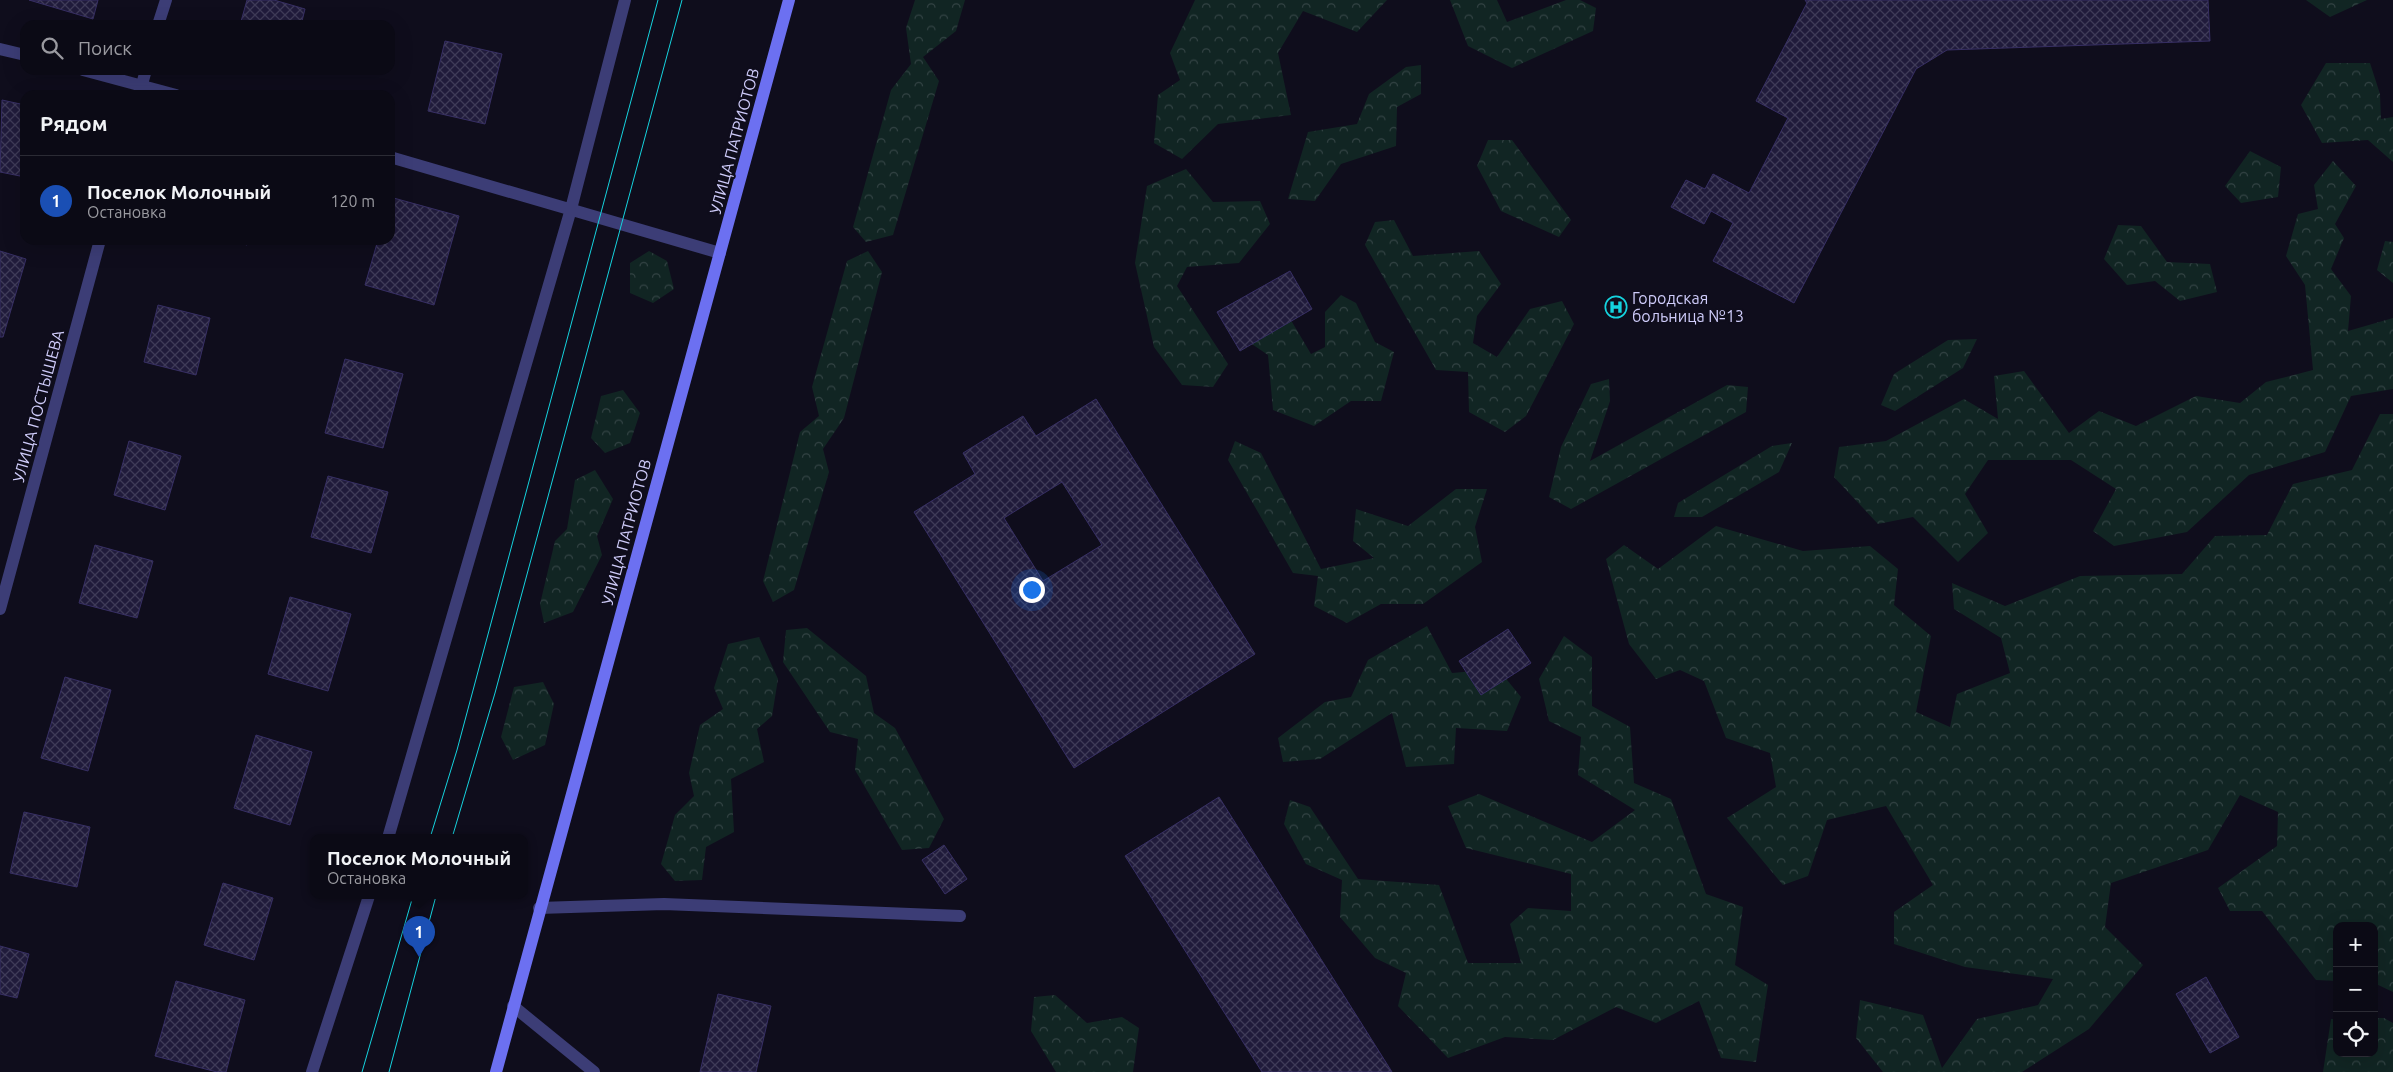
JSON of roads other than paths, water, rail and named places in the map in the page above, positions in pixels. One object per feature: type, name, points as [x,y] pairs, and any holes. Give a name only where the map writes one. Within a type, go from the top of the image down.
[{"type":"main road","name":"УЛИЦА ПАТРИОТОВ","points":[[496,1072],[539,908],[789,0]]},
{"type":"street","points":[[160,20],[166,0]]},
{"type":"street","points":[[389,834],[571,209],[625,0]]},
{"type":"street","points":[[0,48],[20,54]]},
{"type":"street","points":[[97,75],[140,90],[144,75]]},
{"type":"street","points":[[395,157],[720,253]]},
{"type":"street","name":"УЛИЦА ПОСТЫШЕВА","points":[[0,608],[99,245]]},
{"type":"street","points":[[312,1072],[368,899]]},
{"type":"street","points":[[539,908],[664,904],[960,916]]},
{"type":"street","points":[[513,1006],[594,1072]]},
{"type":"tram line","points":[[431,834],[457,750],[658,0]]},
{"type":"tram line","points":[[453,834],[495,693],[682,0]]},
{"type":"tram line","points":[[362,1072],[412,899]]},
{"type":"tram line","points":[[389,1072],[435,899]]},
{"type":"place","name":"Городская больница №13","points":[[1616,307]]},
{"type":"place","name":"Поселок Молочный","points":[[419,957]]}]
